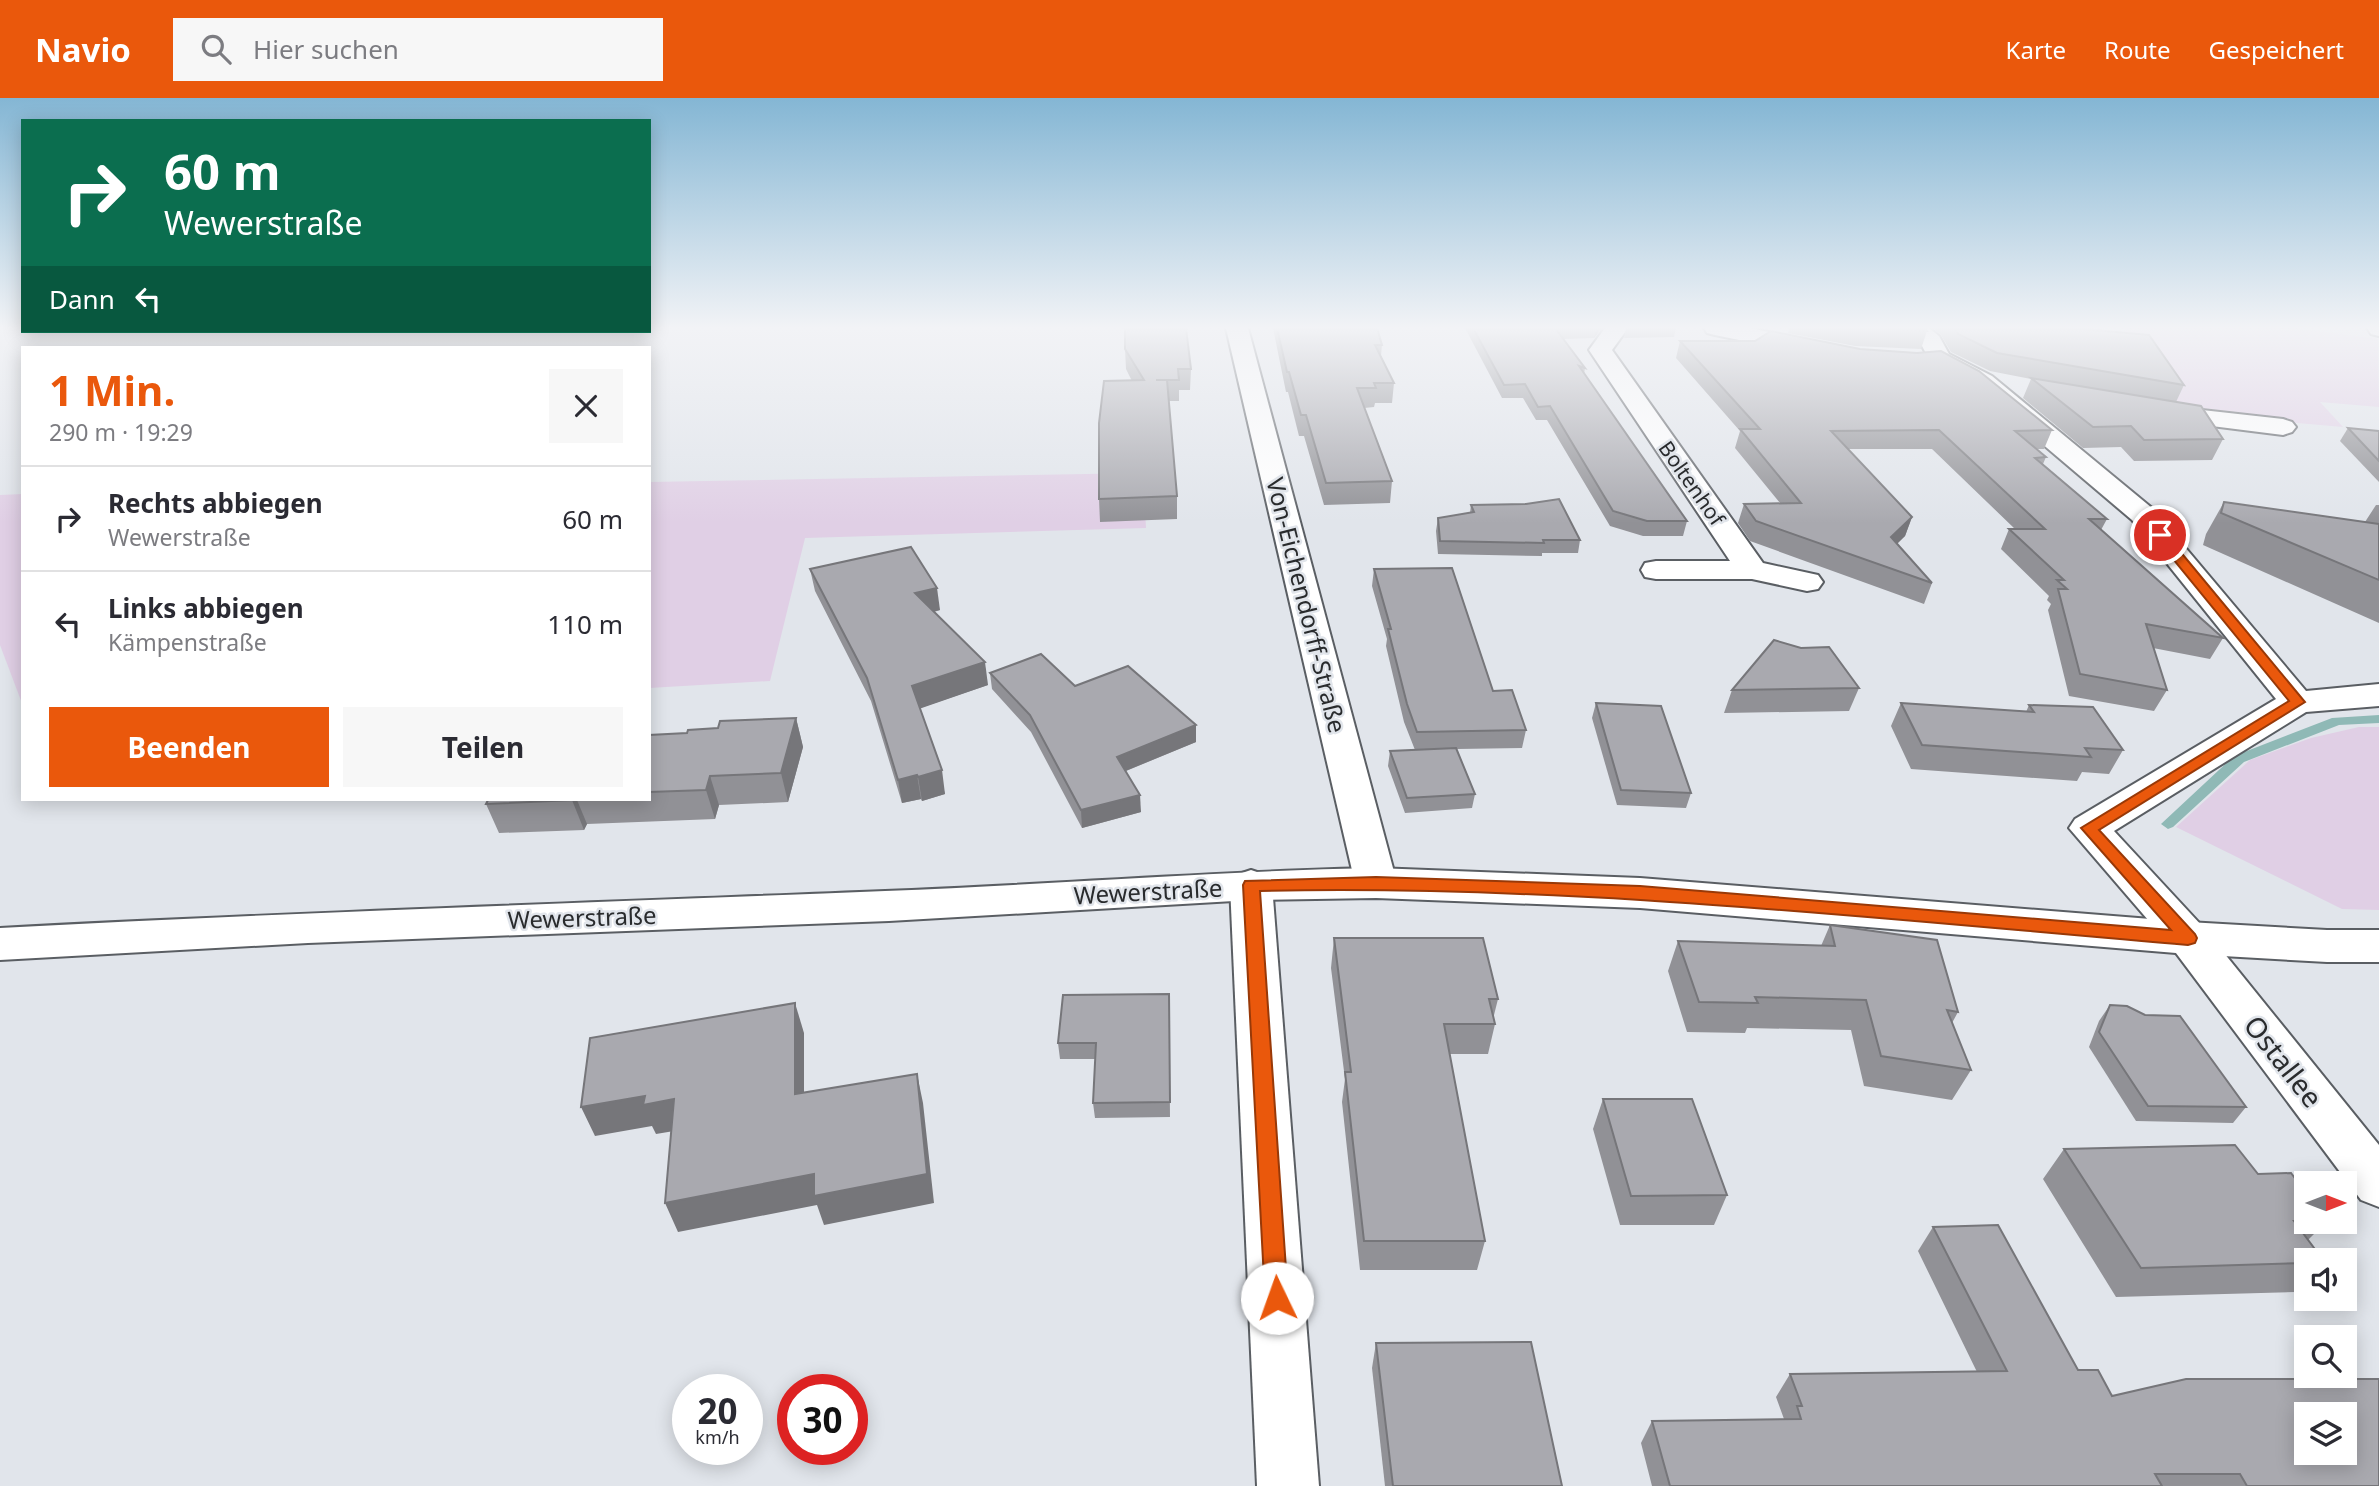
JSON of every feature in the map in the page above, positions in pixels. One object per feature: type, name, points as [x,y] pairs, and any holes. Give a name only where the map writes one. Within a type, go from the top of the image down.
[{"type":"street","name":"Von-Eichendorff-Straße","points":[[1253,393],[1376,883]]},
{"type":"street","name":"Boltenhof","points":[[1630,393],[1752,570]]},
{"type":"street","points":[[1997,393],[2143,514],[2297,702],[2379,695]]},
{"type":"street","points":[[2129,408],[2283,427]]},
{"type":"street","points":[[1656,570],[1752,570],[1807,582]]},
{"type":"street","name":"Ostallee","points":[[2297,702],[2089,828],[2188,938],[2379,1184]]},
{"type":"street","name":"Wewerstraße","points":[[0,944],[308,927],[889,906],[1251,885],[1376,883],[1640,892],[2188,938],[2379,946]]},
{"type":"street","points":[[1251,885],[1288,1486]]},
{"type":"shaded area","points":[[2170,393],[2379,393],[2379,407],[2320,402],[2343,427],[2185,413]]},
{"type":"shaded area","points":[[1143,473],[1146,528],[805,538],[770,681],[651,688],[651,482]]},
{"type":"shaded area","points":[[21,494],[21,701],[0,645],[0,495]]},
{"type":"shaded area","points":[[2359,727],[2379,727],[2379,910],[2342,909],[2176,827],[2250,760],[2311,738]]},
{"type":"building","points":[[1103,393],[1168,393],[1177,496],[1099,499],[1099,423]]},
{"type":"building","points":[[1295,393],[1359,393],[1392,481],[1326,483],[1306,415],[1301,415]]},
{"type":"building","points":[[1530,393],[1598,393],[1687,521],[1647,521],[1613,511],[1550,406],[1538,407]]},
{"type":"building","points":[[1727,393],[2006,393],[2052,430],[2015,431],[2046,457],[2035,458],[2107,519],[2089,519],[2223,638],[2146,624],[2167,690],[2080,674],[2058,589],[2067,589],[2057,580],[2064,580],[2009,529],[2045,529],[1939,430],[1831,431],[1912,517],[1891,537],[1932,583],[1756,521],[1744,504],[1801,503],[1740,429],[1760,429]]},
{"type":"building","points":[[2050,393],[2121,393],[2201,406],[2223,439],[2144,440],[2131,426],[2093,427]]},
{"type":"building","points":[[2348,428],[2379,431],[2379,461]]},
{"type":"building","points":[[1559,499],[1580,540],[1543,540],[1544,543],[1440,541],[1438,518],[1474,512],[1471,505],[1526,504]]},
{"type":"building","points":[[2224,502],[2379,524],[2379,580],[2221,513]]},
{"type":"building","points":[[911,547],[937,588],[915,593],[985,662],[912,686],[942,770],[898,780],[867,678],[810,569]]},
{"type":"building","points":[[1452,568],[1493,691],[1512,690],[1526,730],[1417,732],[1407,704],[1388,629],[1391,629],[1374,569]]},
{"type":"building","points":[[1774,640],[1801,648],[1829,647],[1859,688],[1732,690]]},
{"type":"building","points":[[1041,654],[1075,686],[1128,666],[1196,725],[1117,757],[1140,795],[1081,810],[1030,715],[990,673]]},
{"type":"building","points":[[1596,703],[1661,706],[1691,793],[1621,790]]},
{"type":"building","points":[[1901,703],[2034,712],[2029,705],[2093,707],[2123,750],[2085,748],[2091,757],[1922,745]]},
{"type":"building","points":[[796,718],[781,773],[710,776],[706,790],[651,792],[651,735],[718,728],[720,721]]},
{"type":"building","points":[[1456,748],[1475,794],[1407,798],[1390,751]]},
{"type":"building","points":[[488,801],[551,801],[486,804]]},
{"type":"building","points":[[1830,925],[1937,940],[1958,1012],[1947,1010],[1971,1070],[1881,1056],[1866,1000],[1755,997],[1758,1003],[1699,1002],[1678,941],[1835,946]]},
{"type":"building","points":[[1334,938],[1483,938],[1498,999],[1489,999],[1495,1024],[1444,1024],[1485,1241],[1364,1241],[1345,1072],[1351,1072]]},
{"type":"building","points":[[1169,994],[1170,1102],[1093,1103],[1096,1043],[1058,1043],[1063,995]]},
{"type":"building","points":[[795,1003],[795,1094],[917,1074],[927,1174],[814,1196],[814,1174],[665,1203],[674,1099],[643,1105],[645,1096],[581,1107],[590,1038]]},
{"type":"building","points":[[2110,1005],[2127,1006],[2145,1015],[2180,1016],[2246,1107],[2148,1106],[2099,1032]]},
{"type":"building","points":[[1603,1099],[1692,1099],[1727,1195],[1631,1196]]},
{"type":"building","points":[[2235,1145],[2258,1174],[2291,1173],[2294,1177],[2294,1234],[2304,1234],[2314,1248],[2294,1248],[2294,1263],[2141,1268],[2064,1149]]},
{"type":"building","points":[[1998,1225],[2078,1370],[2098,1370],[2112,1396],[2186,1379],[2294,1379],[2294,1388],[2357,1388],[2357,1379],[2379,1379],[2379,1486],[2247,1486],[2240,1474],[2155,1474],[2162,1486],[1670,1486],[1652,1421],[1801,1419],[1797,1406],[1802,1406],[1790,1374],[2007,1371],[1933,1227]]},
{"type":"building","points":[[1531,1342],[1562,1486],[1393,1486],[1376,1343]]},
{"type":"waterway","points":[[2168,824],[2239,759],[2337,721],[2379,719]]},
{"type":"route","points":[[1277,1298],[1251,885],[1376,883],[1640,892],[2188,938],[2089,828],[2297,702],[2160,535]]}]
